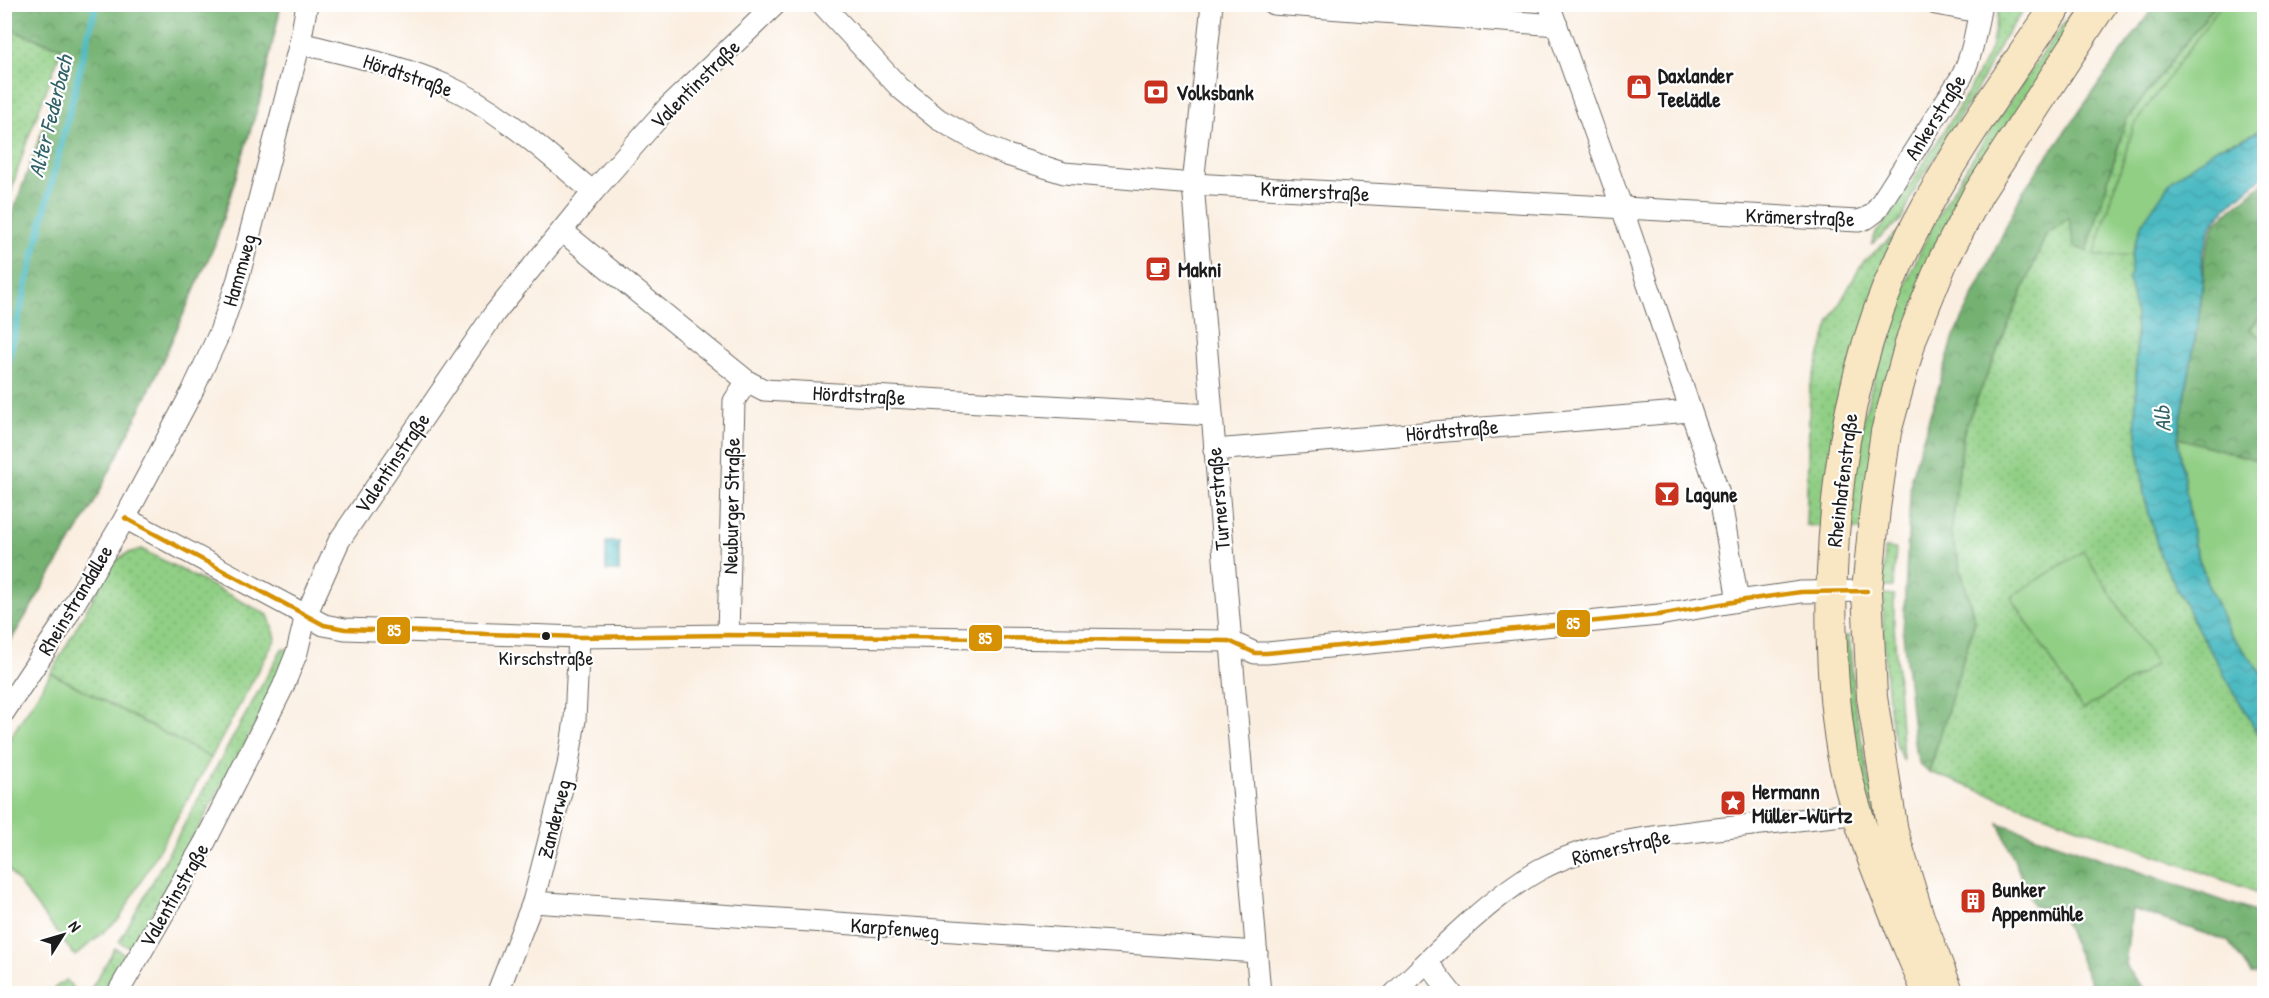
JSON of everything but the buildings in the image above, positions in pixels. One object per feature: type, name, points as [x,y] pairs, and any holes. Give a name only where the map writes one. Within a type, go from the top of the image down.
[{"type":"main road","name":"Rheinhafenstraße","points":[[1928,993],[1873,860],[1843,754],[1830,641],[1834,524],[1848,421],[1857,381],[1886,292],[1904,249],[1940,181],[2058,4]]},
{"type":"main road","name":"Rheinhafenstraße","points":[[1948,993],[1919,917],[1889,813],[1872,697],[1867,591],[1875,508],[1886,432],[1912,337],[1942,263],[1978,194],[2102,4]]},
{"type":"street","name":"Hammweg","points":[[125,518],[191,394],[220,332],[238,279],[300,43],[307,4]]},
{"type":"street","name":"Valentinstraße","points":[[117,993],[205,842],[283,687],[297,652],[306,615],[339,541],[494,314],[593,192],[668,107],[776,4]]},
{"type":"street","name":"Krämerstraße","points":[[822,4],[900,88],[938,119],[984,145],[1026,162],[1064,173],[1193,184],[1858,221],[1867,218]]},
{"type":"street","name":"Turnerstraße","points":[[1212,4],[1193,184],[1229,641],[1260,993]]},
{"type":"street","points":[[1273,4],[1557,25]]},
{"type":"street","points":[[1549,4],[1622,208],[1720,497],[1738,601]]},
{"type":"street","points":[[1936,4],[1980,8]]},
{"type":"street","name":"Ankerstraße","points":[[1867,218],[1875,212],[1962,76],[1973,46],[1980,8]]},
{"type":"street","name":"Hördtstraße","points":[[300,43],[396,68],[446,86],[494,112],[593,192]]},
{"type":"street","name":"Hördtstraße","points":[[562,231],[747,381],[764,390],[1211,415]]},
{"type":"street","name":"Neuburger Straße","points":[[728,635],[734,401],[747,381]]},
{"type":"street","name":"Hördtstraße","points":[[1214,450],[1690,411]]},
{"type":"street","points":[[125,518],[324,625],[345,629],[579,637],[728,635],[1229,641],[1255,653],[1267,653],[1659,615],[1801,592],[1867,591]]},
{"type":"street","name":"Rheinstrandallee","points":[[4,712],[60,628],[125,518]]},
{"type":"street","name":"Zanderweg","points":[[497,993],[533,902],[573,742],[579,637]]},
{"type":"street","name":"Römerstraße","points":[[1394,993],[1498,899],[1539,870],[1581,852],[1656,836],[1843,815],[1857,810]]},
{"type":"street","name":"Karpfenweg","points":[[533,902],[1257,952]]},
{"type":"street","points":[[1426,962],[1452,993]]},
{"type":"green space","points":[[5,4],[281,5],[260,100],[215,244],[146,398],[93,505],[5,650],[5,234],[68,50],[5,28]]},
{"type":"green space","points":[[2000,4],[2027,5],[2003,39],[1976,91],[1916,187],[1902,219],[1871,245],[1876,233],[1892,214],[1969,91],[1991,48]]},
{"type":"green space","points":[[2077,5],[2092,5],[1967,193],[1863,530],[1845,529],[1867,405],[1878,364],[1905,285],[1957,183]]},
{"type":"green space","points":[[2155,5],[2215,5],[2126,120],[2087,251],[2074,247],[2069,218],[2046,235],[1964,430],[1951,534],[1975,621],[1929,772],[1920,765],[1915,750],[1903,633],[1911,477],[1954,337],[2023,191]]},
{"type":"green space","points":[[2215,5],[2264,5],[2264,128],[2129,280],[2136,316],[2136,424],[2144,494],[2160,556],[2199,631],[2264,744],[2264,895],[1929,772],[1975,621],[1951,534],[1964,430],[2046,234],[2069,217],[2087,251],[2126,120]]},
{"type":"green space","points":[[2221,5],[2264,5],[2264,128],[2241,140],[2218,147],[2142,223],[2132,255],[2094,256],[2134,125]]},
{"type":"green space","points":[[5,28],[62,48],[26,144],[5,210]]},
{"type":"green space","points":[[2264,182],[2264,312],[2250,329],[2264,340],[2264,462],[2178,438],[2199,316],[2204,256],[2215,223]]},
{"type":"green space","points":[[1906,225],[1822,527],[1806,525],[1810,388],[1830,321],[1863,262]]},
{"type":"green space","points":[[2264,312],[2264,340],[2250,329]]},
{"type":"green space","points":[[2178,438],[2264,462],[2264,676],[2229,632],[2207,582],[2194,545]]},
{"type":"green space","points":[[1885,548],[1896,549],[1893,587],[1883,587]]},
{"type":"green space","points":[[141,549],[268,615],[276,638],[211,758],[51,673],[113,562]]},
{"type":"green space","points":[[2083,551],[2156,664],[2083,710],[2011,597]]},
{"type":"green space","points":[[1883,594],[1894,595],[1903,760],[1892,729],[1889,706]]},
{"type":"green space","points":[[1844,636],[1849,636],[1855,707],[1876,812],[1897,882],[1870,813],[1847,699]]},
{"type":"green space","points":[[282,649],[290,649],[266,705],[132,949],[119,942]]},
{"type":"green space","points":[[51,673],[211,758],[120,918],[75,956],[5,865],[5,746]]},
{"type":"green space","points":[[1999,823],[2264,915],[2264,973],[2251,974],[2228,941],[2132,909],[2125,965],[2147,993],[2095,993],[2059,911],[2033,906]]},
{"type":"green space","points":[[115,948],[128,956],[107,993],[88,994]]},
{"type":"green space","points":[[66,980],[78,993],[47,993]]},
{"type":"water","name":"Alb","points":[[2264,128],[2264,175],[2213,222],[2202,255],[2203,277],[2199,316],[2178,438],[2194,545],[2207,582],[2229,632],[2264,676],[2264,744],[2199,631],[2160,556],[2144,494],[2136,424],[2136,316],[2129,280],[2132,255],[2142,223],[2172,180],[2218,147],[2241,140]]},
{"type":"water","points":[[606,542],[619,542],[619,571],[606,571]]},
{"type":"waterway","name":"Alter Federbach","points":[[4,376],[96,4]]},
{"type":"transit line","name":"85","points":[[125,518],[324,625],[345,629],[579,637],[728,635],[1229,641],[1255,653],[1267,653],[1659,615],[1801,592],[1867,591]]},
{"type":"place","name":"Daxlander Teelädle","points":[[1639,87]]},
{"type":"place","name":"Volksbank","points":[[1156,92]]},
{"type":"place","name":"Makni","points":[[1158,269]]},
{"type":"place","name":"Lagune","points":[[1667,494]]},
{"type":"place","name":"Kirschstraße","points":[[546,636]]},
{"type":"place","name":"Hermann Müller-Würtz","points":[[1733,803]]},
{"type":"place","name":"Bunker Appenmühle","points":[[1973,901]]}]
